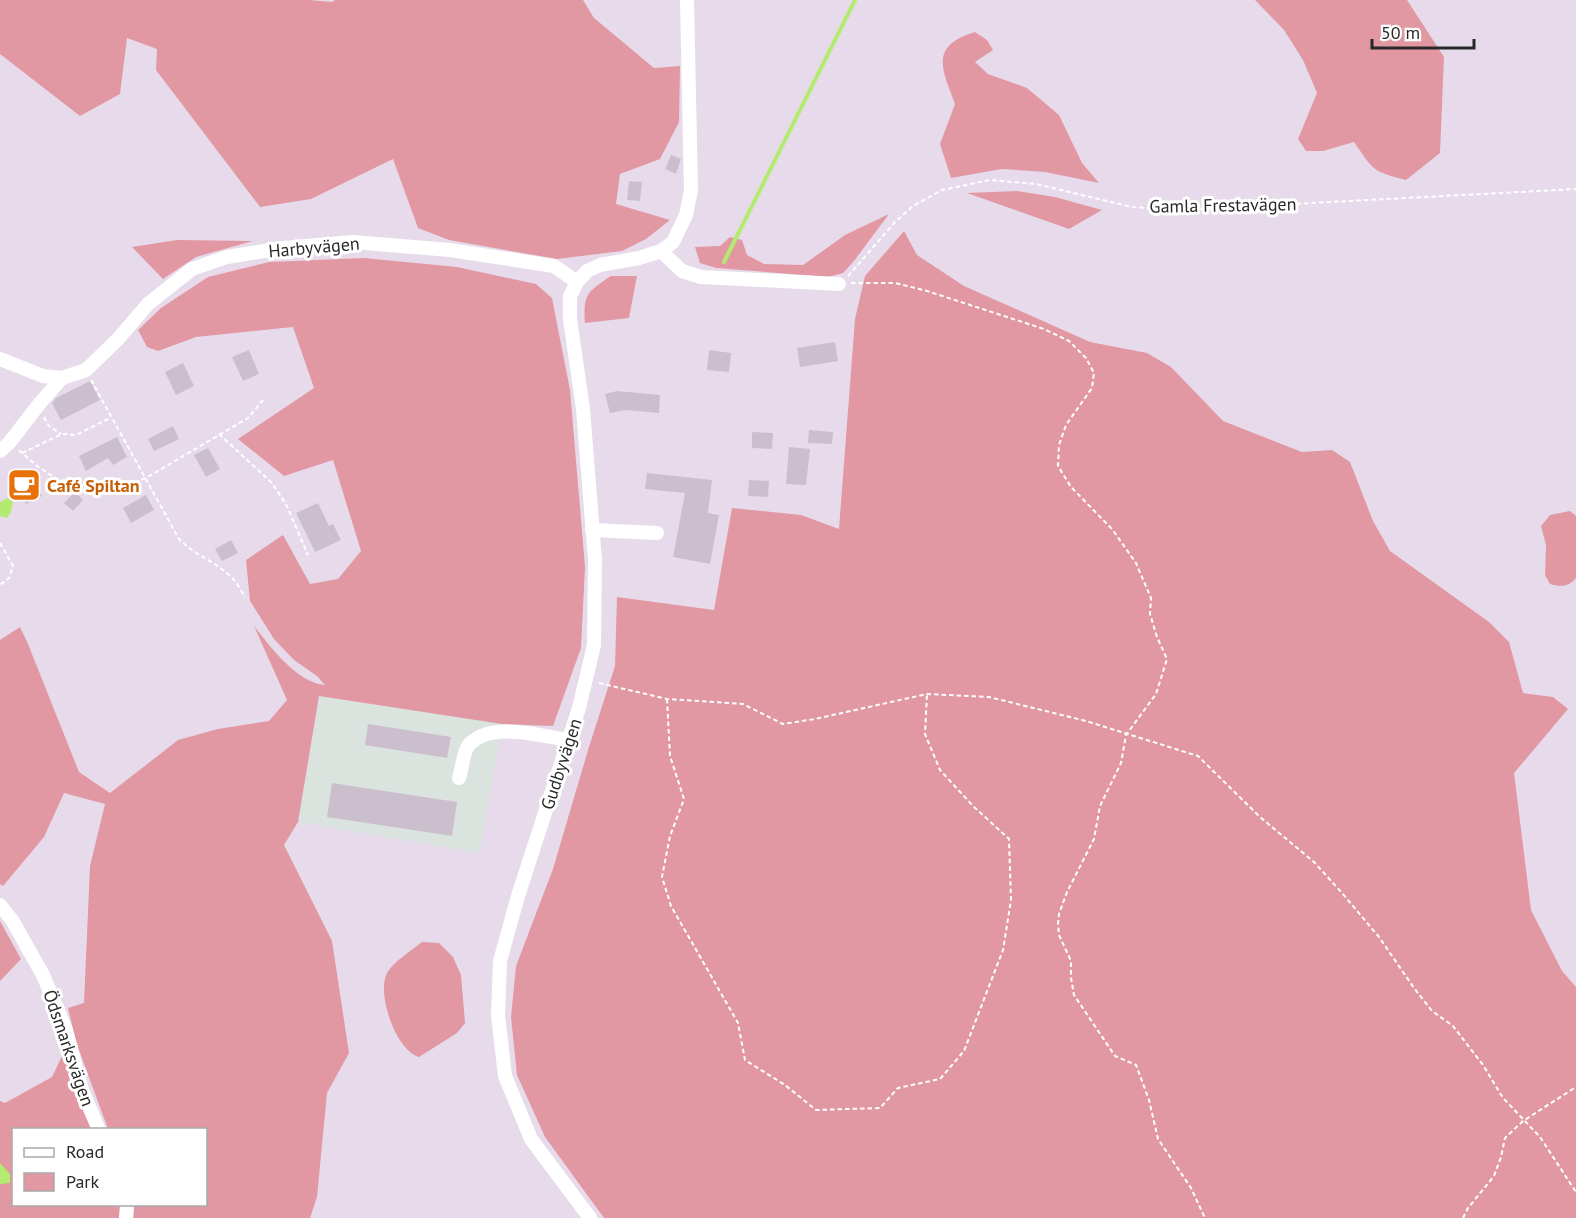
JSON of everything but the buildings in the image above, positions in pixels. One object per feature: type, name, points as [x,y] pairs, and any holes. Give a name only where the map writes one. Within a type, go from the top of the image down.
[{"type":"street","points":[[577,282],[587,271],[600,265],[639,258],[661,251],[673,242],[686,215],[691,190],[687,0]]},
{"type":"street","name":"Harbyvägen","points":[[62,378],[86,370],[118,339],[148,303],[192,269],[227,257],[283,248],[353,242],[450,250],[554,266],[577,282]]},
{"type":"street","points":[[661,251],[682,271],[701,277],[839,284]]},
{"type":"street","name":"Gudbyvägen","points":[[577,282],[570,296],[570,319],[583,409],[592,530],[594,645],[587,681],[518,896],[500,962],[498,1015],[505,1076],[531,1139],[591,1218]]},
{"type":"street","points":[[0,359],[43,376],[62,378]]},
{"type":"street","points":[[5,447],[62,378]]},
{"type":"street","points":[[592,530],[657,533]]},
{"type":"street","points":[[459,778],[468,747],[486,734],[501,731],[569,740]]},
{"type":"street","name":"Ödsmarksvägen","points":[[0,905],[12,920],[43,975],[66,1030],[82,1090],[98,1128]]},
{"type":"path","name":"Gamla Frestavägen","points":[[839,284],[852,273],[896,221],[913,206],[942,190],[990,180],[1036,184],[1132,207],[1179,210],[1576,189]]},
{"type":"path","points":[[839,284],[895,283],[1044,329],[1069,341],[1086,358],[1094,373],[1092,388],[1066,425],[1059,445],[1058,466],[1071,487],[1112,529],[1136,563],[1151,598],[1150,614],[1156,637],[1167,659],[1156,694],[1126,735],[1121,763],[1100,806],[1094,839],[1083,857],[1059,914],[1059,935],[1071,961],[1074,995],[1115,1056],[1136,1065],[1149,1100],[1158,1139],[1191,1188],[1205,1218]]},
{"type":"path","points":[[86,370],[179,539],[190,551],[215,564],[233,578],[245,597]]},
{"type":"path","points":[[5,447],[22,453],[57,479],[118,489],[146,478],[248,417],[263,400]]},
{"type":"path","points":[[40,403],[50,426],[62,434]]},
{"type":"path","points":[[22,453],[62,434],[76,435],[111,418]]},
{"type":"path","points":[[219,434],[272,483],[286,504],[308,555]]},
{"type":"path","points":[[0,543],[13,566],[9,578],[0,585]]},
{"type":"path","points":[[587,681],[667,699],[743,704],[783,724],[927,694],[989,697],[1045,710],[1198,756],[1260,817],[1314,862],[1379,937],[1432,1011],[1453,1026],[1483,1065],[1503,1098],[1540,1137],[1576,1192]]},
{"type":"path","points":[[667,699],[670,756],[684,799],[670,836],[662,877],[670,906],[738,1023],[745,1060],[784,1085],[816,1110],[880,1108],[898,1088],[940,1079],[964,1051],[1003,950],[1011,900],[1010,839],[973,806],[940,770],[925,734],[927,694]]},
{"type":"path","points":[[1463,1218],[1468,1208],[1494,1176],[1501,1157],[1504,1138],[1523,1121],[1576,1087]]},
{"type":"shaded area","points":[[7,498],[13,502],[7,518],[0,516],[0,502]]},
{"type":"shaded area","points":[[320,695],[502,724],[480,853],[298,822]]},
{"type":"shaded area","points":[[0,1163],[10,1174],[10,1183],[0,1184]]},
{"type":"green space","points":[[0,0],[309,0],[332,2],[335,0],[583,0],[594,18],[654,68],[680,66],[679,122],[660,159],[620,174],[616,204],[670,220],[646,239],[622,251],[557,259],[449,240],[418,228],[393,159],[311,199],[260,207],[156,70],[157,49],[127,38],[120,94],[80,116],[0,54]]},
{"type":"green space","points":[[1255,0],[1407,0],[1444,57],[1440,153],[1406,180],[1380,172],[1370,164],[1354,142],[1323,151],[1306,151],[1298,139],[1317,93],[1303,60],[1284,30]]},
{"type":"green space","points":[[975,32],[987,40],[993,50],[975,62],[988,74],[1027,88],[1059,115],[1082,163],[1099,183],[1045,172],[1002,169],[951,178],[940,144],[955,104],[943,70],[943,60],[951,44]]},
{"type":"green space","points":[[1017,191],[1055,197],[1102,210],[1069,229],[967,193]]},
{"type":"green space","points":[[889,214],[843,273],[828,277],[716,268],[700,263],[695,247],[720,246],[730,237],[742,240],[747,255],[764,264],[803,265],[845,235]]},
{"type":"green space","points":[[904,231],[917,255],[964,286],[1090,342],[1147,353],[1171,367],[1223,421],[1302,452],[1332,450],[1350,462],[1373,521],[1390,551],[1489,622],[1509,642],[1523,693],[1553,697],[1568,709],[1514,773],[1531,910],[1562,971],[1576,987],[1576,1218],[604,1218],[545,1137],[517,1075],[511,1017],[516,966],[553,869],[615,666],[617,597],[714,610],[732,508],[801,515],[839,529],[855,319],[865,276]]},
{"type":"green space","points":[[177,240],[253,241],[196,257],[163,279],[132,247]]},
{"type":"green space","points":[[364,258],[457,267],[536,284],[552,298],[570,390],[585,567],[581,648],[553,726],[502,724],[319,696],[298,822],[284,845],[332,941],[349,1053],[327,1093],[317,1197],[310,1218],[133,1218],[133,1206],[207,1206],[207,1128],[108,1128],[76,1042],[68,1008],[84,1003],[90,866],[105,804],[64,793],[44,837],[3,886],[0,884],[0,640],[20,627],[79,772],[110,793],[178,740],[218,729],[269,721],[287,700],[254,626],[294,671],[315,683],[325,685],[317,676],[294,660],[274,639],[250,601],[246,560],[283,535],[310,584],[338,579],[361,551],[333,460],[284,476],[238,439],[314,388],[293,327],[196,337],[158,351],[147,347],[138,330],[161,308],[208,277],[269,262]]},
{"type":"green space","points":[[611,276],[637,276],[629,318],[585,323],[585,306],[588,295]]},
{"type":"green space","points":[[1570,511],[1576,516],[1576,578],[1567,585],[1554,585],[1550,584],[1545,575],[1546,545],[1541,526],[1550,515]]},
{"type":"green space","points":[[0,921],[21,959],[0,981]]},
{"type":"green space","points":[[422,942],[439,943],[453,957],[461,975],[465,1023],[457,1033],[419,1057],[403,1044],[396,1033],[386,1007],[384,982],[394,964]]},
{"type":"green space","points":[[64,1052],[79,1098],[93,1128],[12,1128],[12,1206],[121,1206],[119,1218],[0,1218],[0,1101],[5,1103],[52,1077]]},
{"type":"waterway","points":[[724,262],[855,0]]},
{"type":"place","name":"Café Spiltan","points":[[24,485]]}]
